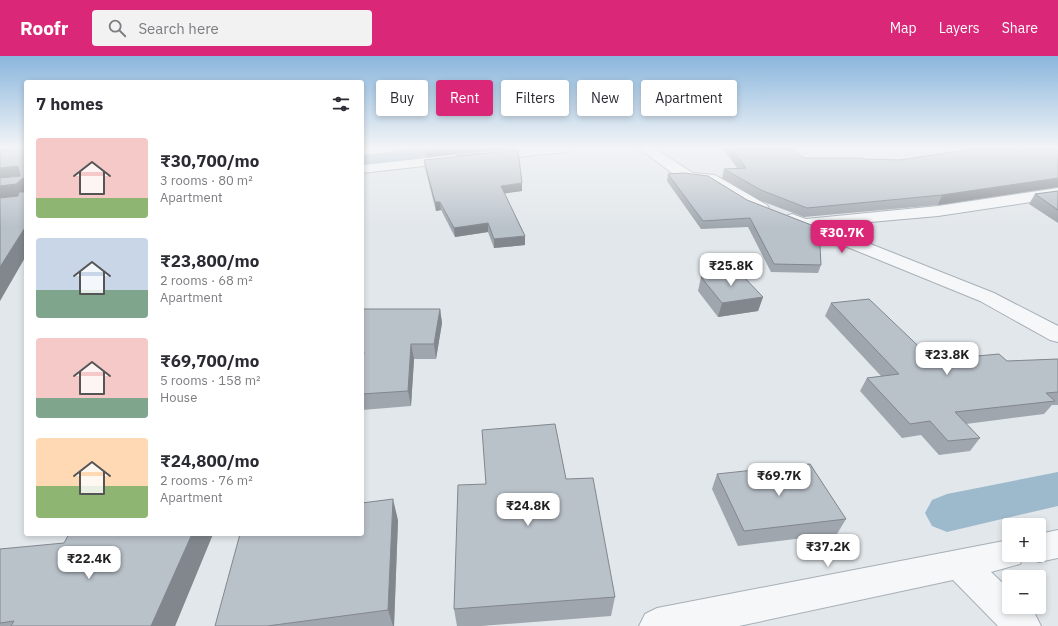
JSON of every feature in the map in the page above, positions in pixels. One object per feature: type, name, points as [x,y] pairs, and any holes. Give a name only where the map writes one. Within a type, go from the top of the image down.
[{"type":"street","points":[[686,175],[690,177],[710,178],[752,204],[987,297],[1058,335]]},
{"type":"street","points":[[805,224],[938,211],[1058,193]]},
{"type":"street","points":[[1046,547],[1058,544]]},
{"type":"street","points":[[657,626],[1002,555]]},
{"type":"street","points":[[959,564],[1023,626]]},
{"type":"building","points":[[20,175],[24,175],[24,178],[16,184],[0,186],[0,178],[20,176]]},
{"type":"building","points":[[428,175],[521,175],[522,183],[501,186],[525,236],[494,239],[488,223],[454,228],[440,202],[435,202]]},
{"type":"building","points":[[668,175],[708,176],[747,200],[819,228],[821,265],[774,264],[750,218],[703,221]]},
{"type":"building","points":[[734,175],[1058,175],[1058,178],[942,195],[807,208],[761,190]]},
{"type":"building","points":[[1058,191],[1058,210],[1035,194]]},
{"type":"building","points":[[19,192],[24,192],[24,229],[0,267],[0,198],[18,196]]},
{"type":"building","points":[[739,272],[763,297],[722,303],[701,277]]},
{"type":"building","points":[[869,299],[933,360],[999,354],[1007,361],[1058,359],[1058,392],[1046,393],[1055,401],[955,412],[980,438],[948,441],[930,421],[910,424],[867,378],[899,374],[831,303]]},
{"type":"building","points":[[364,309],[440,309],[434,344],[411,344],[408,391],[364,394]]},
{"type":"building","points":[[555,424],[566,479],[593,478],[615,597],[454,609],[458,485],[486,484],[482,430]]},
{"type":"building","points":[[810,464],[846,519],[744,531],[717,474]]},
{"type":"building","points":[[393,499],[388,610],[267,626],[215,626],[239,536],[364,536],[364,503]]},
{"type":"building","points":[[68,536],[191,536],[151,626],[11,626],[14,621],[0,623],[0,549],[64,543]]},
{"type":"waterway","points":[[947,513],[1058,489]]}]
